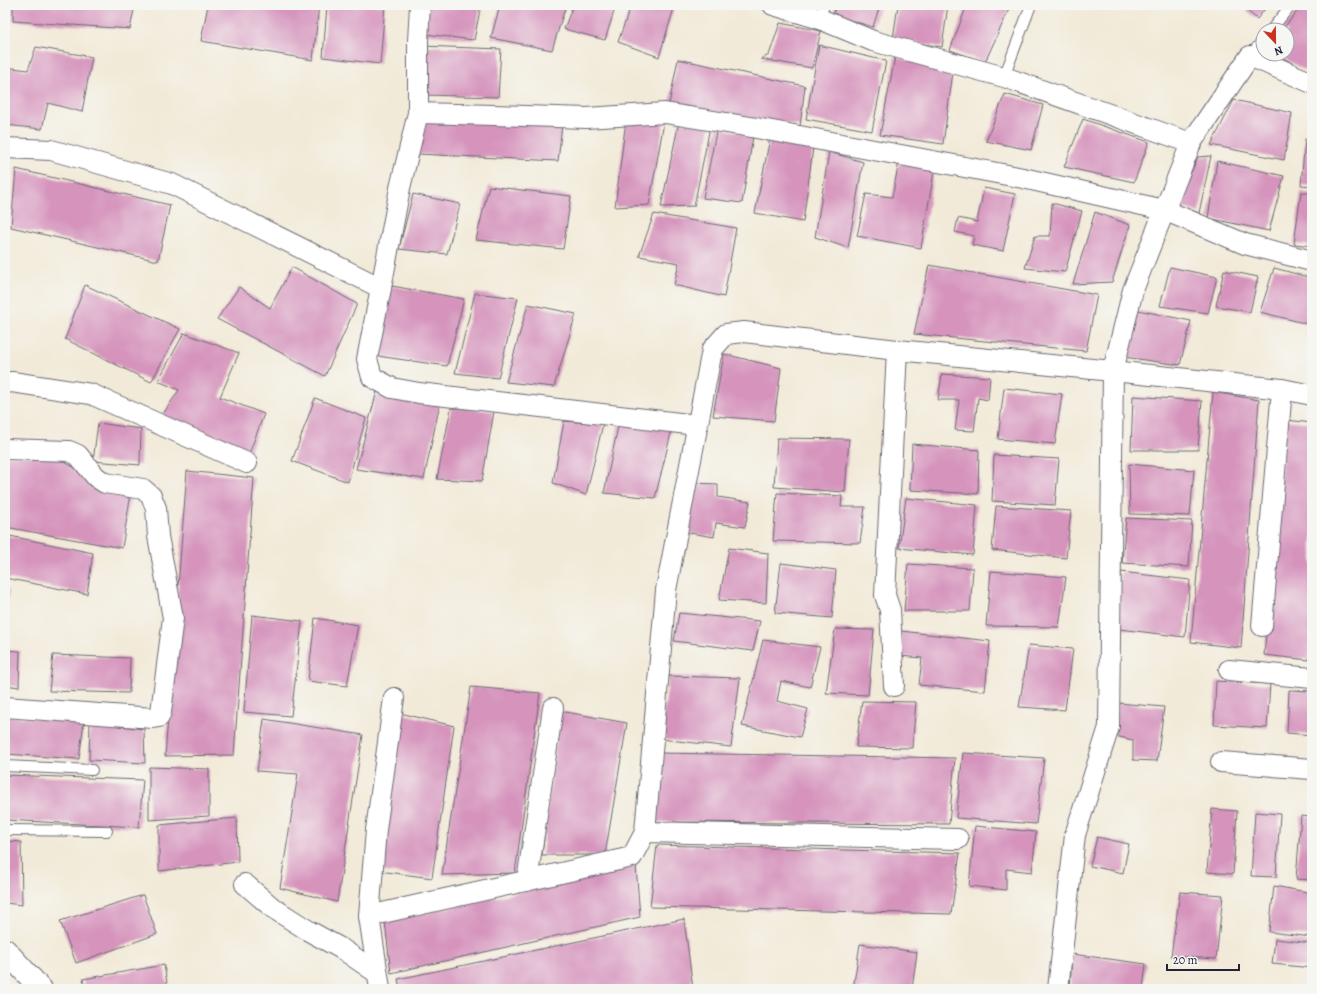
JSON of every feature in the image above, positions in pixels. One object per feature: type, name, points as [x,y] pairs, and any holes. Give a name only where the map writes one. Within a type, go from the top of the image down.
[{"type":"street","points":[[420,5],[418,41],[418,113],[400,188],[367,359],[372,377],[392,388],[419,393],[697,425]]},
{"type":"street","points":[[773,5],[822,12],[873,41],[1004,78],[1191,143]]},
{"type":"street","points":[[1058,989],[1075,835],[1109,727],[1113,371],[1133,290],[1191,143],[1250,56],[1312,83]]},
{"type":"street","points":[[418,113],[586,118],[665,113],[751,127],[1023,178],[1164,210],[1245,244],[1312,261]]},
{"type":"street","points":[[5,148],[50,150],[172,184],[381,288]]},
{"type":"street","points":[[368,916],[632,857],[645,832],[666,590],[712,350],[726,334],[744,332],[897,350],[1282,389],[1312,395]]},
{"type":"street","points":[[894,686],[890,610],[885,595],[897,350]]},
{"type":"street","points":[[5,383],[12,382],[91,394],[247,463]]},
{"type":"street","points":[[1262,626],[1282,389]]},
{"type":"street","points":[[5,449],[69,451],[78,455],[96,477],[105,483],[143,489],[151,496],[156,508],[158,536],[173,618],[161,712],[159,716],[153,718],[5,707]]},
{"type":"street","points":[[1229,670],[1312,678]]},
{"type":"street","points":[[379,981],[368,916],[376,830],[394,698]]},
{"type":"street","points":[[527,881],[553,708]]},
{"type":"street","points":[[1221,762],[1312,769]]},
{"type":"street","points":[[645,832],[958,839]]},
{"type":"street","points":[[245,884],[273,908],[309,931],[342,949],[379,981]]},
{"type":"street","points":[[5,950],[40,989]]},
{"type":"lane","points":[[1004,78],[1031,5]]},
{"type":"lane","points":[[1277,22],[1291,5]]},
{"type":"lane","points":[[1250,56],[1255,50]]},
{"type":"lane","points":[[5,766],[92,770]]},
{"type":"lane","points":[[5,830],[107,831]]},
{"type":"building","points":[[13,5],[135,5],[130,29],[13,21]]},
{"type":"building","points":[[208,5],[319,5],[313,60],[201,41]]},
{"type":"building","points":[[327,5],[385,5],[380,64],[323,57]]},
{"type":"building","points":[[428,5],[481,5],[474,40],[425,34]]},
{"type":"building","points":[[500,5],[566,5],[552,50],[491,38]]},
{"type":"building","points":[[573,5],[616,5],[605,40],[564,29]]},
{"type":"building","points":[[631,5],[675,5],[659,57],[618,42]]},
{"type":"building","points":[[836,5],[880,5],[873,27],[833,15]]},
{"type":"building","points":[[898,5],[948,5],[942,47],[893,39]]},
{"type":"building","points":[[967,5],[1011,5],[985,62],[950,50]]},
{"type":"building","points":[[1240,5],[1268,5],[1257,19]]},
{"type":"building","points":[[1302,5],[1312,5],[1312,75],[1290,62],[1295,62],[1295,22],[1288,22]]},
{"type":"building","points":[[780,23],[821,31],[812,68],[761,59],[769,55]]},
{"type":"building","points":[[819,45],[886,61],[872,131],[806,119]]},
{"type":"building","points":[[422,46],[501,49],[498,97],[424,95]]},
{"type":"building","points":[[36,47],[92,57],[82,112],[48,103],[42,129],[5,125],[5,67],[28,70]]},
{"type":"building","points":[[895,57],[953,72],[943,144],[880,135]]},
{"type":"building","points":[[678,59],[805,86],[800,126],[669,104]]},
{"type":"building","points":[[1005,94],[1043,105],[1031,150],[986,141]]},
{"type":"building","points":[[1234,100],[1292,113],[1284,160],[1211,145]]},
{"type":"building","points":[[427,117],[562,124],[558,161],[418,154]]},
{"type":"building","points":[[1083,119],[1149,142],[1134,182],[1064,167]]},
{"type":"building","points":[[626,120],[664,122],[649,205],[615,207]]},
{"type":"building","points":[[679,122],[710,127],[694,206],[661,207]]},
{"type":"building","points":[[717,127],[753,136],[742,203],[703,198]]},
{"type":"building","points":[[770,138],[813,148],[803,222],[755,213]]},
{"type":"building","points":[[1305,139],[1312,140],[1312,186],[1301,185]]},
{"type":"building","points":[[829,152],[863,162],[848,248],[815,237]]},
{"type":"building","points":[[1211,156],[1199,213],[1176,205],[1198,157]]},
{"type":"building","points":[[1217,161],[1284,176],[1269,231],[1208,218]]},
{"type":"building","points":[[899,162],[934,172],[921,248],[857,236],[866,194],[892,197]]},
{"type":"building","points":[[16,169],[170,205],[158,261],[11,227]]},
{"type":"building","points":[[489,186],[571,196],[563,249],[476,240]]},
{"type":"building","points":[[984,188],[1015,194],[1003,251],[972,245],[974,236],[955,232],[958,218],[977,222]]},
{"type":"building","points":[[1301,192],[1312,194],[1312,246],[1294,244]]},
{"type":"building","points":[[413,194],[460,204],[447,254],[399,249]]},
{"type":"building","points":[[1052,203],[1082,211],[1065,272],[1025,268],[1035,236],[1050,236]]},
{"type":"building","points":[[1095,212],[1130,225],[1112,282],[1073,284]]},
{"type":"building","points":[[654,214],[736,228],[724,297],[674,285],[679,263],[639,256]]},
{"type":"building","points":[[929,265],[1097,295],[1086,351],[914,334]]},
{"type":"building","points":[[292,267],[357,304],[325,376],[217,319],[239,287],[270,308]]},
{"type":"building","points":[[1170,267],[1217,277],[1208,313],[1160,306]]},
{"type":"building","points":[[1274,268],[1312,278],[1312,325],[1260,312]]},
{"type":"building","points":[[1224,270],[1258,277],[1250,312],[1216,306]]},
{"type":"building","points":[[85,285],[180,329],[151,382],[65,339]]},
{"type":"building","points":[[392,286],[464,299],[447,366],[377,356]]},
{"type":"building","points":[[475,293],[518,298],[498,378],[455,373]]},
{"type":"building","points":[[528,304],[576,314],[554,387],[506,382]]},
{"type":"building","points":[[1133,309],[1191,321],[1180,365],[1124,357]]},
{"type":"building","points":[[184,333],[239,353],[220,397],[264,414],[249,454],[161,417],[179,390],[158,381]]},
{"type":"building","points":[[724,354],[781,368],[774,421],[713,416]]},
{"type":"building","points":[[942,374],[990,377],[988,400],[978,398],[974,431],[955,430],[959,400],[938,400]]},
{"type":"building","points":[[1004,388],[1062,394],[1055,444],[998,439]]},
{"type":"building","points":[[377,391],[440,403],[424,479],[356,469]]},
{"type":"building","points":[[1213,392],[1259,400],[1241,648],[1191,642]]},
{"type":"building","points":[[1133,396],[1202,401],[1198,450],[1131,450]]},
{"type":"building","points":[[315,398],[366,418],[348,482],[292,461]]},
{"type":"building","points":[[451,408],[494,411],[482,481],[437,479]]},
{"type":"building","points":[[1286,420],[1312,423],[1312,631],[1309,660],[1264,655]]},
{"type":"building","points":[[564,421],[603,424],[586,495],[553,483]]},
{"type":"building","points":[[619,422],[672,429],[655,498],[604,493]]},
{"type":"building","points":[[98,423],[141,429],[140,465],[93,461]]},
{"type":"building","points":[[777,438],[849,439],[845,492],[774,487]]},
{"type":"building","points":[[912,444],[979,450],[978,494],[910,490]]},
{"type":"building","points":[[994,455],[1059,459],[1055,505],[992,501]]},
{"type":"building","points":[[5,456],[54,456],[130,499],[122,548],[5,527]]},
{"type":"building","points":[[1129,464],[1194,470],[1190,516],[1130,514]]},
{"type":"building","points":[[187,471],[254,478],[234,755],[165,756]]},
{"type":"building","points":[[692,483],[718,484],[718,497],[750,502],[745,527],[716,523],[714,537],[685,532]]},
{"type":"building","points":[[777,493],[842,496],[841,507],[865,507],[860,543],[773,541]]},
{"type":"building","points":[[906,498],[977,505],[973,555],[899,548]]},
{"type":"building","points":[[996,506],[1071,511],[1066,558],[992,550]]},
{"type":"building","points":[[1126,518],[1192,521],[1189,567],[1122,563]]},
{"type":"building","points":[[5,535],[93,553],[87,594],[5,578]]},
{"type":"building","points":[[729,548],[768,553],[766,603],[719,600]]},
{"type":"building","points":[[781,563],[836,570],[832,618],[775,613]]},
{"type":"building","points":[[908,564],[973,568],[970,611],[904,611]]},
{"type":"building","points":[[991,571],[1066,577],[1059,627],[986,626]]},
{"type":"building","points":[[1121,572],[1190,580],[1185,637],[1119,629]]},
{"type":"building","points":[[5,590],[9,591],[6,604],[5,604]]},
{"type":"building","points":[[679,613],[760,621],[753,651],[674,641]]},
{"type":"building","points":[[252,615],[302,621],[291,716],[244,712]]},
{"type":"building","points":[[315,618],[358,625],[347,686],[308,681]]},
{"type":"building","points":[[835,629],[874,630],[868,695],[826,693]]},
{"type":"building","points":[[901,631],[990,641],[985,691],[919,685],[922,658],[900,656]]},
{"type":"building","points":[[763,640],[820,647],[810,687],[781,681],[777,701],[808,709],[800,737],[742,726]]},
{"type":"building","points":[[1029,645],[1073,649],[1065,710],[1019,707]]},
{"type":"building","points":[[5,650],[20,651],[19,687],[5,685]]},
{"type":"building","points":[[53,655],[130,658],[129,693],[49,691]]},
{"type":"building","points":[[669,676],[740,678],[731,747],[660,739]]},
{"type":"building","points":[[1216,681],[1270,684],[1267,728],[1214,725]]},
{"type":"building","points":[[471,687],[540,693],[515,873],[442,875]]},
{"type":"building","points":[[1289,690],[1312,691],[1312,735],[1287,733]]},
{"type":"building","points":[[862,701],[916,702],[912,748],[856,747]]},
{"type":"building","points":[[1118,703],[1164,707],[1157,761],[1133,760],[1133,740],[1115,736]]},
{"type":"building","points":[[560,711],[627,723],[605,855],[542,855]]},
{"type":"building","points":[[400,713],[454,726],[432,878],[379,871]]},
{"type":"building","points":[[5,716],[84,722],[79,759],[5,754]]},
{"type":"building","points":[[264,719],[363,735],[337,902],[280,888],[298,774],[257,771]]},
{"type":"building","points":[[90,722],[144,729],[145,763],[89,760]]},
{"type":"building","points":[[659,753],[955,758],[949,824],[656,822]]},
{"type":"building","points":[[963,753],[1044,758],[1036,824],[956,818]]},
{"type":"building","points":[[149,767],[209,769],[209,816],[149,820]]},
{"type":"building","points":[[5,775],[143,780],[139,827],[5,820]]},
{"type":"building","points":[[1212,809],[1237,811],[1233,874],[1207,872]]},
{"type":"building","points":[[1255,812],[1280,814],[1276,877],[1251,876]]},
{"type":"building","points":[[1301,816],[1312,817],[1312,880],[1296,879]]},
{"type":"building","points":[[237,818],[238,862],[159,871],[159,825]]},
{"type":"building","points":[[975,826],[1036,832],[1032,872],[1006,869],[1006,890],[969,886]]},
{"type":"building","points":[[1097,837],[1129,844],[1123,873],[1090,866]]},
{"type":"building","points":[[5,841],[21,842],[22,905],[5,903]]},
{"type":"building","points":[[657,845],[960,853],[951,914],[650,907]]},
{"type":"building","points":[[636,866],[640,917],[391,973],[385,922]]},
{"type":"building","points":[[1274,886],[1312,893],[1312,937],[1269,932]]},
{"type":"building","points":[[1180,892],[1223,895],[1216,959],[1171,956]]},
{"type":"building","points":[[143,895],[157,934],[76,963],[60,921]]},
{"type":"building","points":[[684,919],[693,989],[400,989],[398,979]]},
{"type":"building","points":[[1275,939],[1312,943],[1312,968],[1272,964]]},
{"type":"building","points":[[860,944],[917,952],[912,989],[853,989]]},
{"type":"building","points":[[1072,954],[1146,964],[1143,989],[1070,989]]},
{"type":"building","points":[[164,965],[168,989],[85,989],[83,979]]}]
